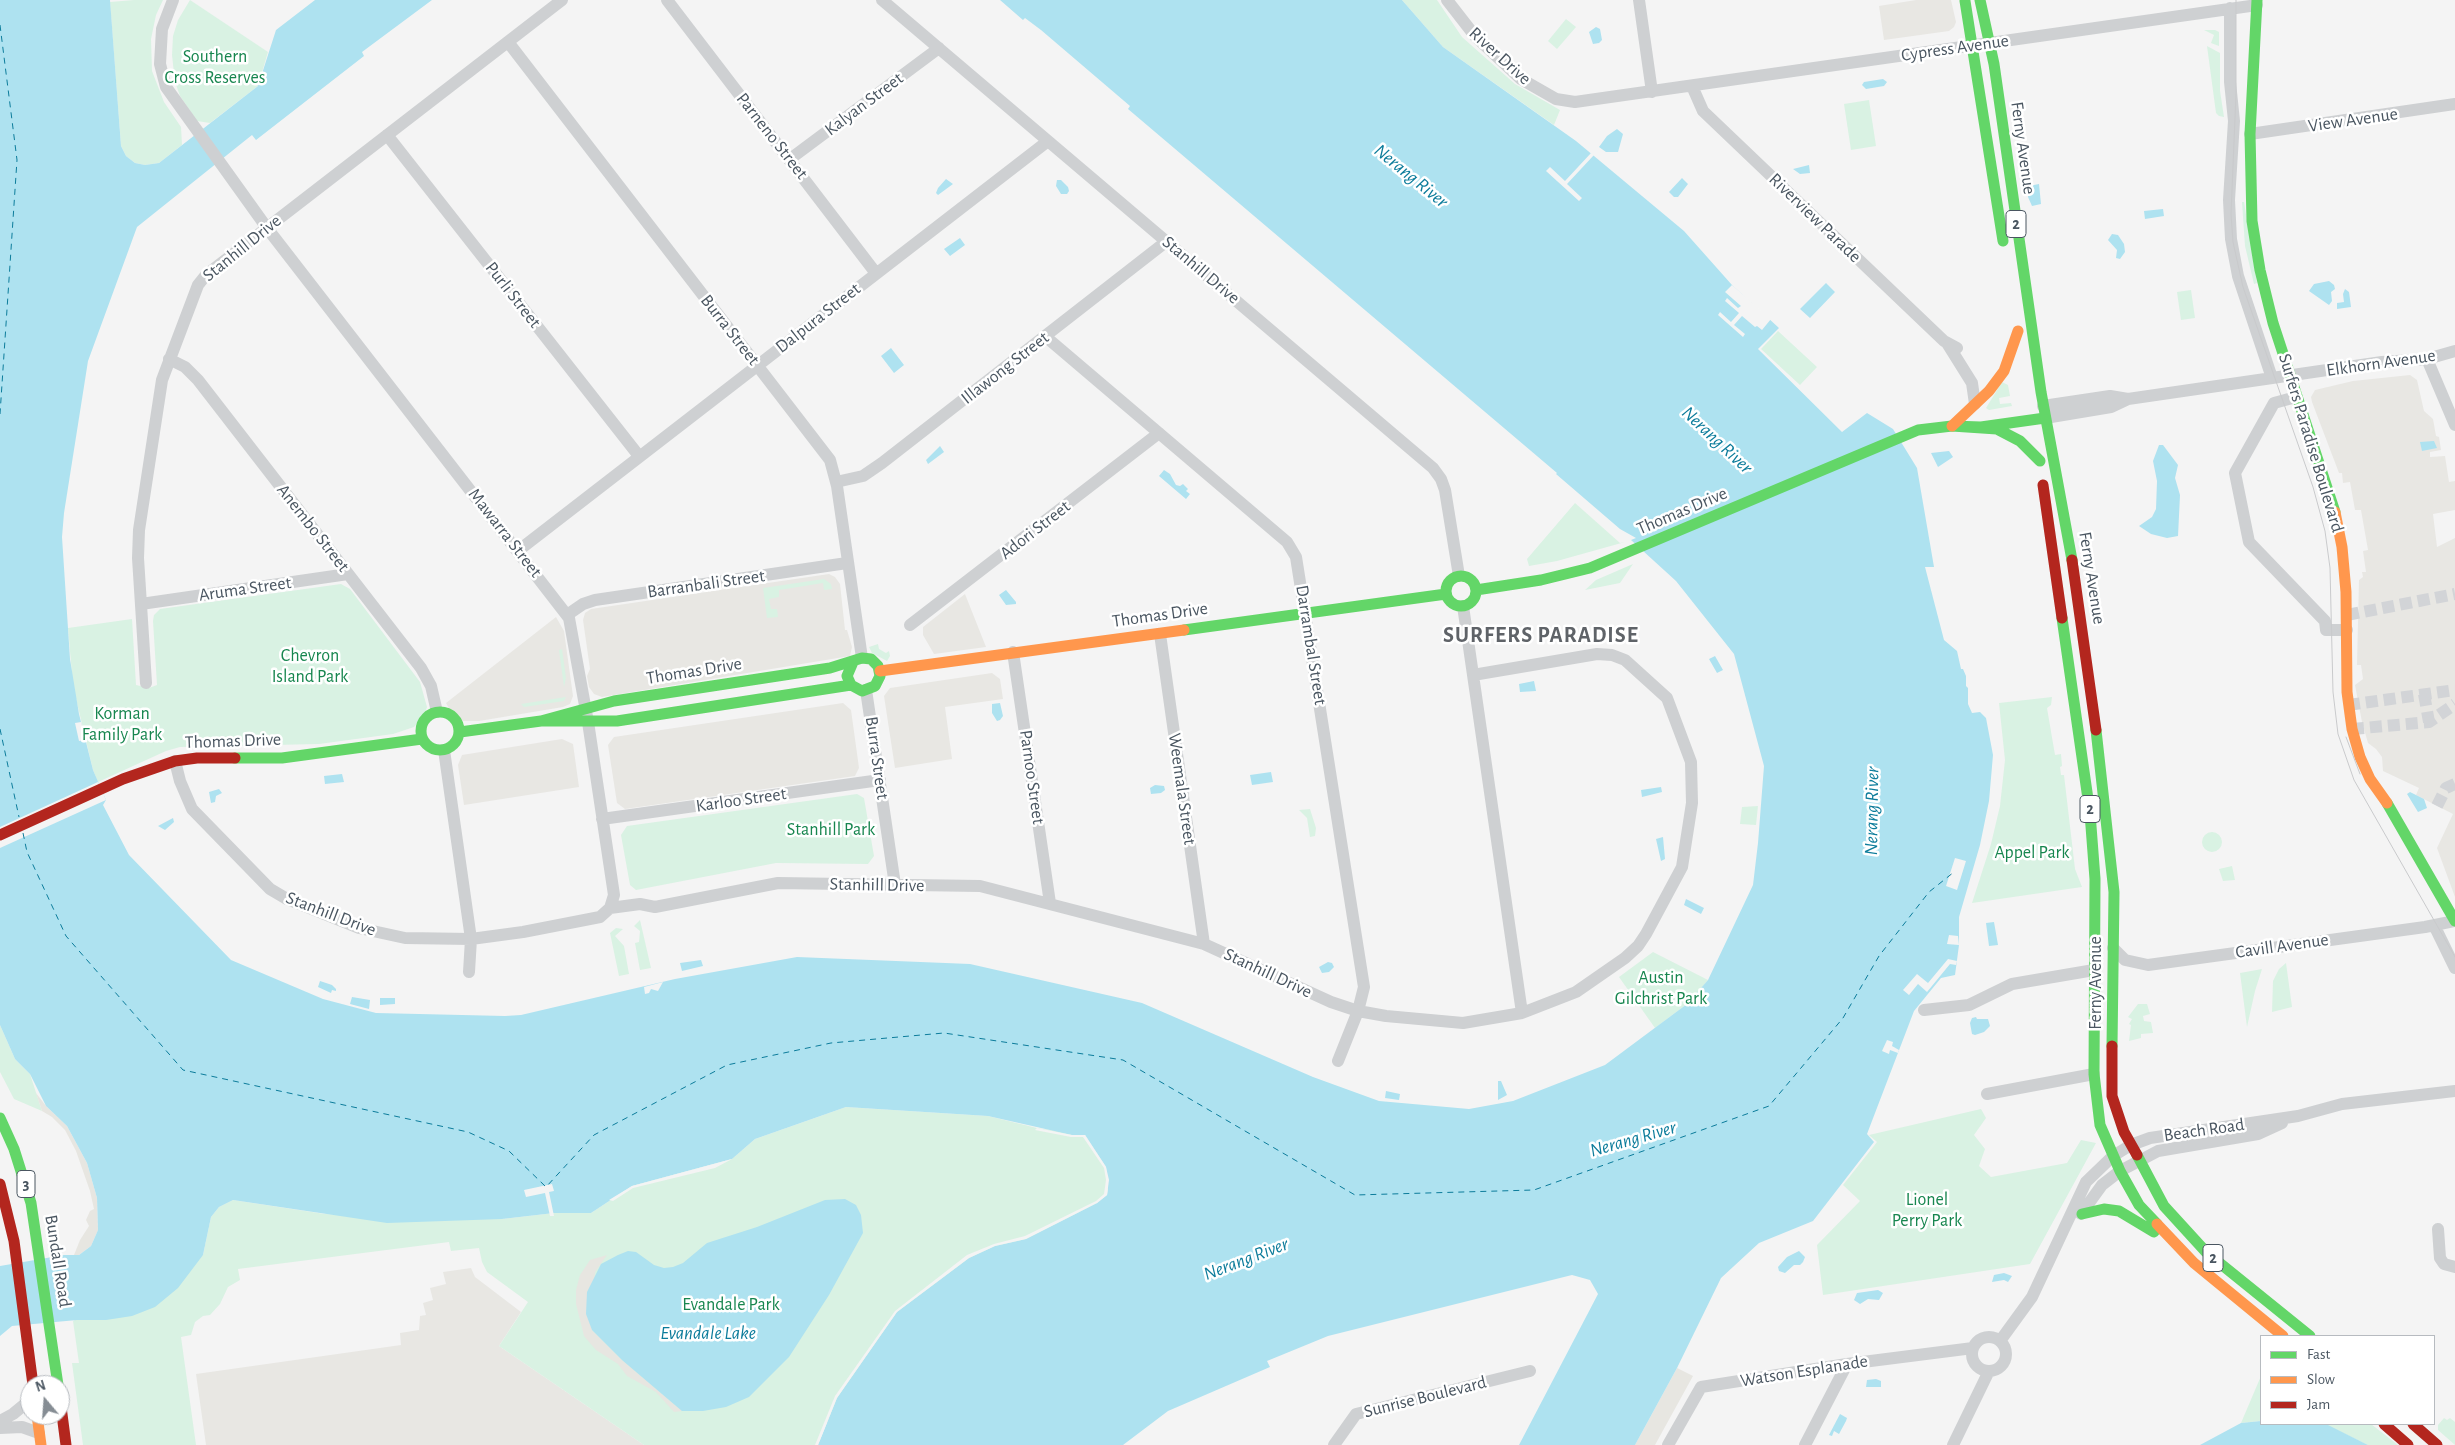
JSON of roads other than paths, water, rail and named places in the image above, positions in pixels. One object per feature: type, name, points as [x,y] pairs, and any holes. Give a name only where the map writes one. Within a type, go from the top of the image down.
[{"type":"main road","name":"Ferny Avenue","points":[[1965,0],[2005,249]]},
{"type":"main road","name":"Ferny Avenue","points":[[1980,0],[1989,42],[2037,420],[2070,545],[2098,738],[2113,877],[2112,1096],[2120,1122],[2138,1161]]},
{"type":"main road","name":"Surfers Paradise Boulevard","points":[[2257,2],[2250,134],[2251,204],[2256,245],[2264,287],[2289,375],[2332,499],[2337,523],[2345,568],[2348,705],[2360,756],[2370,779],[2396,815],[2455,921]]},
{"type":"main road","points":[[1952,426],[1989,391],[2004,371],[2017,326],[2023,358]]},
{"type":"main road","name":"Thomas Drive","points":[[1476,590],[1566,575],[1633,551],[1918,430],[1952,426],[1969,418],[2037,420]]},
{"type":"main road","name":"2","points":[[2037,420],[2040,462]]},
{"type":"main road","points":[[1952,426],[1997,429],[2020,441],[2040,462]]},
{"type":"main road","name":"Ferny Avenue","points":[[2040,462],[2091,820],[2095,879],[2094,1074],[2100,1125],[2120,1171]]},
{"type":"main road","points":[[2068,650],[2071,634],[2060,555],[2062,548],[2070,545]]},
{"type":"main road","points":[[1459,576],[1468,578],[1476,590],[1474,598],[1463,606],[1454,605],[1446,594],[1447,584],[1459,576]]},
{"type":"main road","name":"Thomas Drive","points":[[880,671],[1446,594]]},
{"type":"main road","points":[[852,685],[847,676],[857,660],[871,659],[880,671],[875,686],[866,690]]},
{"type":"main road","name":"Thomas Drive","points":[[542,721],[614,701],[830,668],[857,660]]},
{"type":"main road","name":"Thomas Drive","points":[[460,732],[542,721],[618,721],[852,685],[858,690],[866,690]]},
{"type":"main road","points":[[614,701],[618,721]]},
{"type":"main road","points":[[437,712],[450,715],[457,722],[460,732],[453,746],[444,750],[434,750],[422,739],[420,729],[422,722],[431,714],[437,712]]},
{"type":"main road","name":"Thomas Drive","points":[[0,835],[138,772],[175,761],[197,758],[282,758],[422,739]]},
{"type":"main road","name":"Bundall Road","points":[[0,1118],[24,1178],[40,1254],[57,1375]]},
{"type":"main road","name":"2","points":[[2138,1161],[2164,1206],[2194,1240],[2237,1279],[2309,1335]]},
{"type":"main road","name":"2","points":[[2120,1171],[2139,1205],[2175,1244],[2194,1263],[2282,1335]]},
{"type":"main road","name":"3","points":[[0,1184],[9,1218],[17,1266],[32,1375]]},
{"type":"main road","points":[[2082,1214],[2104,1210],[2119,1211],[2175,1244]]},
{"type":"main road","points":[[38,1425],[40,1439]]},
{"type":"main road","points":[[63,1425],[66,1445]]},
{"type":"main road","points":[[2385,1425],[2408,1445]]},
{"type":"main road","points":[[2414,1425],[2437,1445]]},
{"type":"street","name":"Mawarra Street","points":[[173,0],[162,29],[160,64],[166,87],[267,228],[567,614],[573,632],[614,895],[610,908]]},
{"type":"street","name":"Stanhill Drive","points":[[146,683],[139,535],[161,386],[169,359],[200,281],[562,0]]},
{"type":"street","name":"Parneno Street","points":[[667,0],[876,272]]},
{"type":"street","name":"Stanhill Drive","points":[[882,0],[1436,472],[1445,490],[1459,576]]},
{"type":"street","name":"River Drive","points":[[1447,0],[1475,36],[1521,78],[1556,99],[1575,102],[1652,92]]},
{"type":"street","points":[[1639,0],[1652,92]]},
{"type":"street","name":"Cypress Avenue","points":[[1652,92],[2230,8],[2257,2]]},
{"type":"street","name":"Surfers Paradise Boulevard","points":[[2230,8],[2230,82],[2234,121],[2229,200],[2231,239],[2238,276],[2272,378]]},
{"type":"street","name":"Burra Street","points":[[508,42],[828,457],[834,469],[836,482],[857,660]]},
{"type":"street","name":"Kalyan Street","points":[[790,159],[938,48]]},
{"type":"street","name":"Riverview Parade","points":[[1692,86],[1703,111],[1952,346],[1972,382],[1976,404]]},
{"type":"street","name":"View Avenue","points":[[2250,134],[2455,104]]},
{"type":"street","name":"Purli Street","points":[[387,135],[639,456]]},
{"type":"street","name":"Dalpura Street","points":[[519,550],[758,366],[876,272],[1048,141]]},
{"type":"street","name":"Illawong Street","points":[[836,482],[858,478],[872,470],[1046,337],[1167,241]]},
{"type":"street","name":"Darrambal Street","points":[[1046,337],[1290,546],[1298,561],[1364,987],[1358,1011],[1338,1060]]},
{"type":"street","name":"Elkhorn Avenue","points":[[2037,420],[2112,407],[2128,399],[2382,362],[2427,359],[2455,351]]},
{"type":"street","name":"Anembo Street","points":[[169,359],[182,365],[193,374],[426,675],[437,712]]},
{"type":"street","points":[[2427,359],[2455,425]]},
{"type":"street","points":[[2296,397],[2274,403],[2235,473],[2249,542],[2325,622],[2326,630],[2347,630]]},
{"type":"street","name":"Adori Street","points":[[910,625],[1159,433]]},
{"type":"street","name":"Barranbali Street","points":[[567,614],[583,604],[595,600],[847,563]]},
{"type":"street","name":"Aruma Street","points":[[141,604],[348,574]]},
{"type":"street","points":[[1463,606],[1522,1013]]},
{"type":"street","name":"Weemala Street","points":[[1160,634],[1204,944]]},
{"type":"street","name":"Parnoo Street","points":[[1013,652],[1050,903]]},
{"type":"street","name":"Stanhill Drive","points":[[175,761],[180,781],[192,809],[270,889],[287,899],[359,928],[405,938],[470,939],[523,932],[600,917],[610,908],[640,904],[655,907],[778,883],[980,886],[1204,944],[1331,1002],[1358,1011],[1386,1016],[1463,1023],[1522,1013],[1576,992],[1638,946],[1682,867],[1692,803],[1691,762],[1667,698],[1625,660],[1612,655],[1597,654],[1473,675]]},
{"type":"street","name":"Burra Street","points":[[866,690],[895,885]]},
{"type":"street","points":[[444,750],[470,939],[469,972]]},
{"type":"street","name":"Karloo Street","points":[[602,819],[880,780]]},
{"type":"street","name":"Cavill Avenue","points":[[2113,948],[2125,960],[2148,965],[2455,921]]},
{"type":"street","points":[[2434,925],[2455,968]]},
{"type":"street","points":[[1924,1010],[1969,1005],[2012,984],[2094,970]]},
{"type":"street","points":[[1987,1094],[2094,1074]]},
{"type":"street","name":"Beach Road","points":[[2059,1244],[2086,1182],[2113,1156],[2131,1145],[2150,1138],[2298,1116],[2342,1104],[2454,1091]]},
{"type":"street","name":"Beach Road","points":[[2059,1244],[2082,1214],[2096,1191],[2120,1171],[2138,1161],[2158,1151],[2258,1134],[2298,1116]]},
{"type":"street","points":[[2438,1229],[2440,1258],[2444,1264],[2455,1267]]},
{"type":"street","points":[[2000,1341],[2032,1297],[2059,1244]]},
{"type":"street","points":[[1987,1337],[2000,1341],[2005,1348],[2004,1360],[1998,1368],[1989,1371],[1976,1366],[1972,1357],[1973,1348],[1978,1341],[1987,1337]]},
{"type":"street","name":"Watson Esplanade","points":[[1668,1445],[1701,1387],[1848,1364],[1973,1348]]},
{"type":"street","points":[[1805,1445],[1848,1364]]},
{"type":"street","name":"Sunrise Boulevard","points":[[1334,1445],[1356,1414],[1530,1371]]},
{"type":"street","points":[[1953,1445],[1989,1371]]},
{"type":"street","points":[[0,1421],[20,1408]]},
{"type":"street","points":[[0,1428],[22,1427],[40,1439]]},
{"type":"water","name":"Nerang River","points":[[0,0],[110,0],[121,146],[126,156],[135,163],[145,165],[159,163],[258,86],[276,30],[315,0],[432,0],[362,52],[364,56],[256,140],[252,135],[137,227],[88,361],[64,513],[62,537],[70,659],[79,714],[93,770],[106,800],[103,805],[129,855],[231,960],[323,999],[376,1013],[505,1016],[521,1015],[675,979],[797,957],[970,964],[1142,1003],[1313,1077],[1379,1101],[1469,1109],[1513,1101],[1605,1065],[1687,1004],[1708,980],[1753,885],[1758,843],[1764,766],[1734,654],[1676,581],[1631,540],[1636,538],[1620,529],[1557,473],[1128,109],[1130,106],[1041,30],[1025,18],[1023,20],[1000,0],[1402,0],[1443,47],[1576,141],[1684,231],[1732,285],[1779,328],[1758,349],[1842,432],[1867,413],[1893,429],[1917,468],[1934,567],[1925,567],[1944,640],[1957,651],[1961,669],[1963,669],[1966,676],[1968,704],[1972,713],[1980,712],[1986,718],[1993,755],[1989,801],[1980,845],[1959,917],[1959,945],[1955,975],[1941,978],[1914,1011],[1867,1134],[1874,1142],[1813,1221],[1759,1243],[1721,1278],[1677,1368],[1635,1445],[1519,1445],[1598,1294],[1590,1280],[1572,1275],[1328,1336],[1267,1361],[1270,1367],[1168,1411],[1123,1445],[818,1445],[837,1398],[897,1312],[969,1258],[995,1246],[1026,1239],[1097,1203],[1107,1195],[1106,1167],[1085,1135],[1072,1135],[988,1116],[846,1107],[755,1139],[732,1159],[632,1186],[591,1213],[554,1213],[502,1219],[387,1223],[233,1200],[219,1207],[211,1217],[203,1255],[178,1288],[155,1307],[132,1316],[106,1320],[77,1320],[12,1326],[0,1336],[0,1266],[64,1255],[79,1255],[91,1246],[98,1230],[97,1198],[87,1163],[67,1126],[46,1106],[30,1074],[15,1059],[0,1025]]},
{"type":"water","points":[[1596,27],[1600,29],[1602,40],[1599,43],[1593,44],[1589,32]]},
{"type":"water","points":[[1883,79],[1887,82],[1884,86],[1866,89],[1862,85],[1864,82]]},
{"type":"water","points":[[1617,129],[1623,134],[1618,152],[1606,152],[1599,147],[1607,136]]},
{"type":"water","points":[[1809,165],[1810,173],[1800,174],[1793,169]]},
{"type":"water","points":[[1682,178],[1688,184],[1678,197],[1674,197],[1669,192]]},
{"type":"water","points":[[946,179],[953,184],[938,195],[936,193],[938,188]]},
{"type":"water","points":[[1057,180],[1061,180],[1068,187],[1069,191],[1067,194],[1061,194],[1056,186]]},
{"type":"water","points":[[2039,184],[2041,204],[2032,206],[2028,197],[2029,186]]},
{"type":"water","points":[[2163,209],[2164,216],[2145,219],[2144,211]]},
{"type":"water","points":[[2112,234],[2118,235],[2124,244],[2125,252],[2120,259],[2116,258],[2117,250],[2108,240]]},
{"type":"water","points":[[960,238],[965,245],[950,256],[944,249]]},
{"type":"water","points":[[2329,281],[2334,285],[2335,289],[2331,292],[2332,301],[2329,305],[2309,291],[2314,284]]},
{"type":"water","points":[[1826,283],[1835,292],[1810,318],[1800,309]]},
{"type":"water","points":[[2345,289],[2349,292],[2351,307],[2337,309],[2337,303],[2344,302],[2343,294]]},
{"type":"water","points":[[891,348],[904,365],[894,373],[881,356]]},
{"type":"water","points":[[2434,441],[2437,448],[2422,451],[2420,442]]},
{"type":"water","points":[[2159,445],[2163,445],[2178,465],[2175,478],[2180,495],[2178,536],[2167,538],[2151,534],[2139,526],[2152,517],[2156,509],[2157,481],[2153,461]]},
{"type":"water","points":[[940,446],[944,452],[928,464],[926,460]]},
{"type":"water","points":[[1949,451],[1953,457],[1938,467],[1931,453]]},
{"type":"water","points":[[1164,470],[1170,474],[1176,485],[1180,486],[1183,484],[1188,489],[1186,491],[1190,494],[1186,499],[1159,476]]},
{"type":"water","points":[[1006,590],[1016,604],[1006,605],[999,595]]},
{"type":"water","points":[[1715,656],[1723,670],[1717,673],[1709,659]]},
{"type":"water","points":[[1534,681],[1536,691],[1520,692],[1519,684]]},
{"type":"water","points":[[1000,703],[1003,716],[997,721],[992,713],[992,704]]},
{"type":"water","points":[[1271,772],[1273,782],[1252,785],[1250,775]]},
{"type":"water","points":[[342,774],[344,782],[325,784],[324,776]]},
{"type":"water","points":[[1155,785],[1164,786],[1165,790],[1161,793],[1151,794],[1150,788]]},
{"type":"water","points":[[1661,787],[1662,792],[1642,797],[1641,790]]},
{"type":"water","points":[[219,789],[222,793],[216,796],[215,802],[211,803],[209,792]]},
{"type":"water","points":[[2410,792],[2424,799],[2427,808],[2418,812],[2407,794]]},
{"type":"water","points":[[173,818],[174,822],[165,830],[158,826]]},
{"type":"water","points":[[1663,837],[1665,859],[1661,861],[1656,839]]},
{"type":"water","points":[[1686,899],[1704,908],[1701,914],[1684,905]]},
{"type":"water","points":[[1994,922],[1998,945],[1989,946],[1986,923]]},
{"type":"water","points":[[701,960],[703,966],[682,971],[680,963]]},
{"type":"water","points":[[1328,962],[1332,963],[1334,967],[1329,972],[1322,973],[1319,967]]},
{"type":"water","points":[[320,981],[332,985],[336,991],[332,990],[331,993],[318,987]]},
{"type":"water","points":[[352,997],[370,1000],[369,1009],[350,1004]]},
{"type":"water","points":[[380,998],[395,998],[395,1004],[380,1005]]},
{"type":"water","points":[[1976,1017],[1977,1019],[1988,1019],[1990,1026],[1984,1032],[1975,1035],[1972,1034],[1970,1023],[1972,1018]]},
{"type":"water","points":[[1498,1081],[1501,1081],[1507,1095],[1498,1100]]},
{"type":"water","points":[[1386,1091],[1400,1094],[1399,1100],[1385,1098]]},
{"type":"water","name":"Evandale Lake","points":[[845,1199],[856,1205],[861,1215],[863,1233],[829,1295],[789,1357],[749,1397],[726,1407],[703,1411],[682,1411],[622,1360],[592,1330],[586,1314],[587,1292],[601,1264],[618,1255],[628,1251],[636,1252],[654,1265],[664,1268],[673,1267],[683,1263],[707,1243],[757,1227],[825,1200]]},
{"type":"water","points":[[1799,1251],[1805,1257],[1800,1265],[1794,1265],[1785,1273],[1779,1271],[1778,1267],[1787,1257]]},
{"type":"water","points":[[2004,1273],[2012,1276],[2008,1282],[2004,1280],[1992,1282],[1994,1275]]},
{"type":"water","points":[[1878,1290],[1883,1293],[1879,1300],[1868,1299],[1860,1304],[1854,1300],[1857,1293]]},
{"type":"water","points":[[1876,1379],[1881,1381],[1881,1387],[1866,1387],[1867,1380]]},
{"type":"water","points":[[1840,1414],[1847,1418],[1846,1421],[1839,1434],[1834,1431],[1832,1436],[1829,1435]]},
{"type":"water","points":[[2260,1421],[2260,1425],[2328,1425],[2368,1445],[2200,1445],[2241,1423]]},
{"type":"tunnel","points":[[2347,615],[2455,594]]},
{"type":"tunnel","points":[[2348,705],[2455,690]]},
{"type":"tunnel","points":[[2424,694],[2429,722]]},
{"type":"tunnel","points":[[2352,729],[2429,722],[2455,704]]},
{"type":"tunnel","points":[[2437,806],[2446,788],[2455,784]]},
{"type":"tram line","points":[[2236,0],[2236,94],[2231,214],[2233,242],[2243,287],[2313,487],[2325,531],[2330,568],[2333,692],[2338,734],[2354,780],[2455,957]]},
{"type":"tram line","points":[[2346,737],[2360,774]]},
{"type":"district","name":"SURFERS PARADISE","points":[[1541,635]]},
{"type":"park label","name":"Southern Cross Reserves","points":[[215,67]]},
{"type":"park label","name":"Chevron Island Park","points":[[310,666]]},
{"type":"park label","name":"Korman Family Park","points":[[122,724]]},
{"type":"park label","name":"Stanhill Park","points":[[831,830]]},
{"type":"park label","name":"Appel Park","points":[[2032,853]]},
{"type":"park label","name":"Austin Gilchrist Park","points":[[1661,988]]},
{"type":"park label","name":"Lionel Perry Park","points":[[1927,1210]]},
{"type":"park label","name":"Evandale Park","points":[[731,1305]]}]
